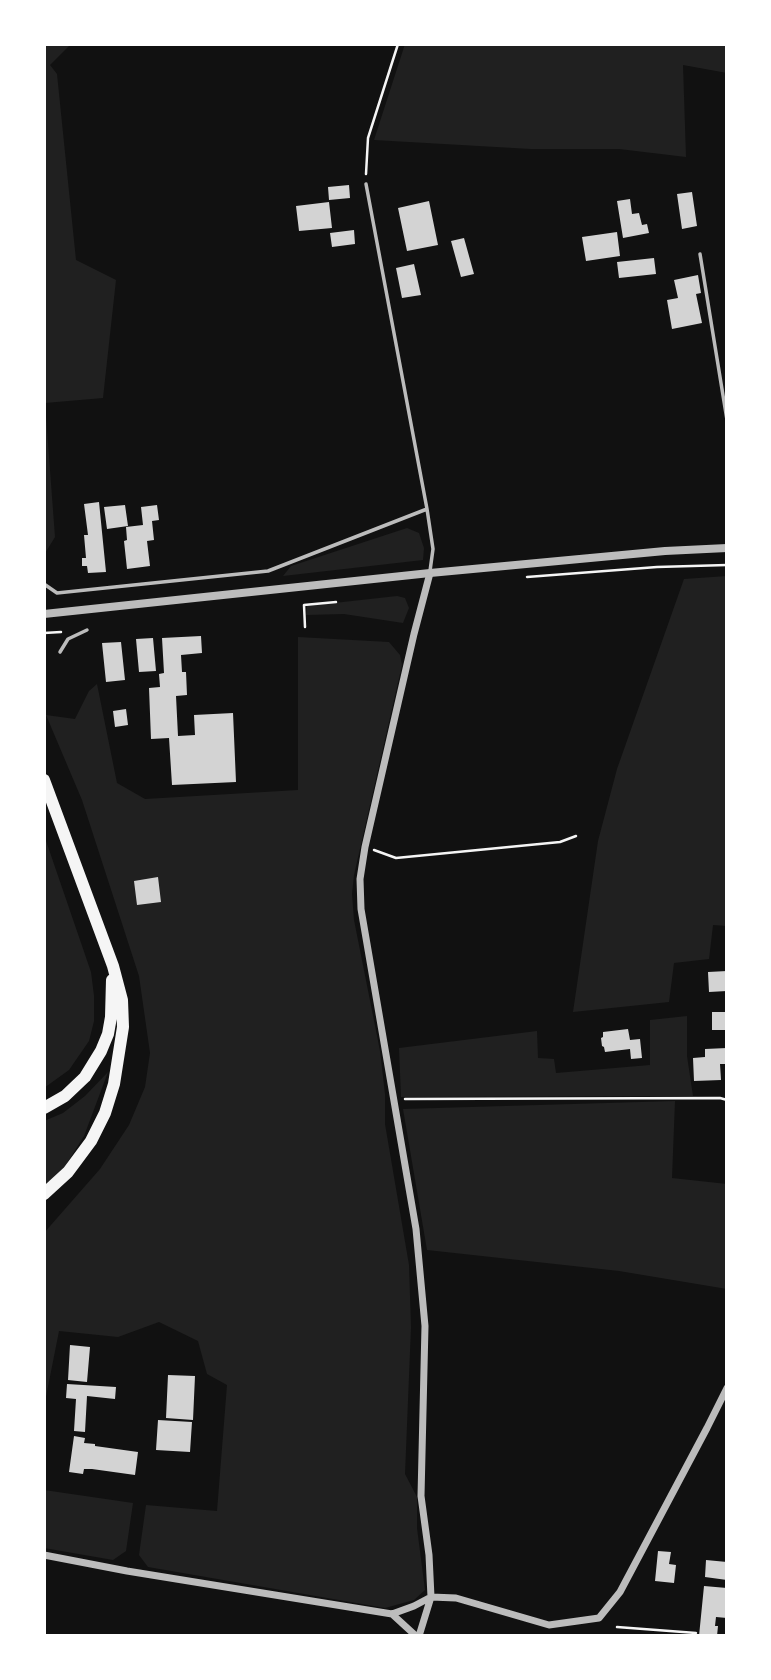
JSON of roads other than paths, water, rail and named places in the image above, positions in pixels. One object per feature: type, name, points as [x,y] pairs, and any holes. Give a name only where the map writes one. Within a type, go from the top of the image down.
[{"type":"highway","points":[[44,780],[113,965],[122,1000],[123,1027],[114,1084],[105,1113],[91,1141],[68,1172],[44,1194]]},
{"type":"highway","points":[[44,1108],[65,1096],[85,1077],[101,1051],[111,1017],[113,965]]},
{"type":"street","points":[[44,614],[430,573],[665,551],[727,548]]},
{"type":"street","points":[[391,1614],[418,1636],[432,1597],[421,1496],[425,1326],[416,1229],[361,909],[360,878],[430,573]]},
{"type":"street","points":[[44,1555],[391,1614],[432,1597],[456,1598],[549,1625],[599,1618],[620,1591],[727,1388]]},
{"type":"lane","points":[[366,184],[427,509],[433,549],[430,573]]},
{"type":"lane","points":[[700,254],[727,420]]},
{"type":"lane","points":[[44,584],[57,593],[268,571],[427,509]]},
{"type":"lane","points":[[60,652],[68,639],[87,630]]}]
